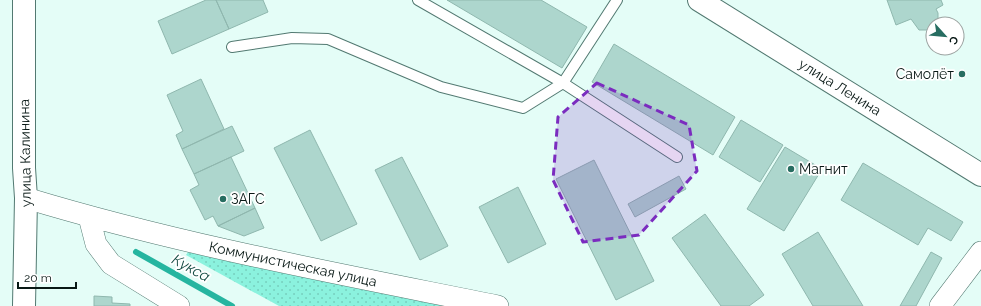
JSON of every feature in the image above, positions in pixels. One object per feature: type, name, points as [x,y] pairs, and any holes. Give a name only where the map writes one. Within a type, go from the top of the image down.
[{"type":"street","name":"улица Калинина","points":[[24,0],[24,168],[26,198],[24,306]]},
{"type":"street","name":"улица Ленина","points":[[699,0],[981,175]]},
{"type":"street","name":"Коммунистическая улица","points":[[26,198],[89,217],[227,251],[498,306]]},
{"type":"street","points":[[89,217],[96,244],[111,264],[179,306]]},
{"type":"street","points":[[940,306],[981,252]]},
{"type":"lane","points":[[418,0],[563,83],[677,157]]},
{"type":"lane","points":[[232,47],[292,38],[328,38],[441,87],[523,108],[563,83],[617,0]]},
{"type":"highlighted area","points":[[597,83],[689,125],[697,171],[639,235],[583,242],[553,180],[558,117]]},
{"type":"green space","points":[[188,252],[445,306],[279,306],[186,255]]},
{"type":"building","points":[[206,0],[216,0],[229,29],[172,54],[158,21]]},
{"type":"building","points":[[216,0],[263,0],[268,12],[229,29]]},
{"type":"building","points":[[447,0],[541,0],[587,27],[562,68]]},
{"type":"building","points":[[887,0],[941,0],[943,5],[936,9],[938,16],[925,16],[925,30],[919,30],[911,19],[896,25]]},
{"type":"building","points":[[614,44],[735,117],[713,155],[592,82]]},
{"type":"building","points":[[201,79],[224,129],[182,149],[176,135],[183,131],[167,95]]},
{"type":"building","points":[[741,120],[783,145],[760,182],[719,157]]},
{"type":"building","points":[[232,126],[244,151],[194,174],[182,149]]},
{"type":"building","points":[[310,130],[357,224],[321,241],[274,148]]},
{"type":"building","points":[[785,147],[822,169],[784,231],[747,209]]},
{"type":"building","name":"ЗАГС","points":[[231,157],[255,208],[218,226],[213,216],[205,220],[190,190],[199,185],[194,174]]},
{"type":"building","points":[[402,157],[448,246],[420,260],[375,170]]},
{"type":"building","points":[[594,160],[654,281],[616,300],[556,179]]},
{"type":"building","points":[[863,163],[963,222],[951,241],[928,228],[918,245],[841,200]]},
{"type":"building","points":[[679,176],[686,189],[635,217],[628,204]]},
{"type":"building","points":[[518,187],[546,244],[508,263],[479,207]]},
{"type":"building","points":[[255,208],[264,228],[244,236],[218,226]]},
{"type":"building","points":[[705,214],[764,295],[749,306],[721,306],[672,238]]},
{"type":"building","points":[[818,232],[863,306],[813,306],[782,254]]},
{"type":"building","points":[[931,252],[942,258],[916,306],[900,306]]},
{"type":"building","points":[[94,296],[112,297],[112,303],[130,304],[130,306],[94,306]]},
{"type":"waterway","name":"Кукса","points":[[136,252],[232,306]]},
{"type":"place","name":"Самолёт","points":[[962,74]]},
{"type":"place","name":"Магнит","points":[[791,169]]},
{"type":"place","name":"ЗАГС","points":[[223,199]]}]
